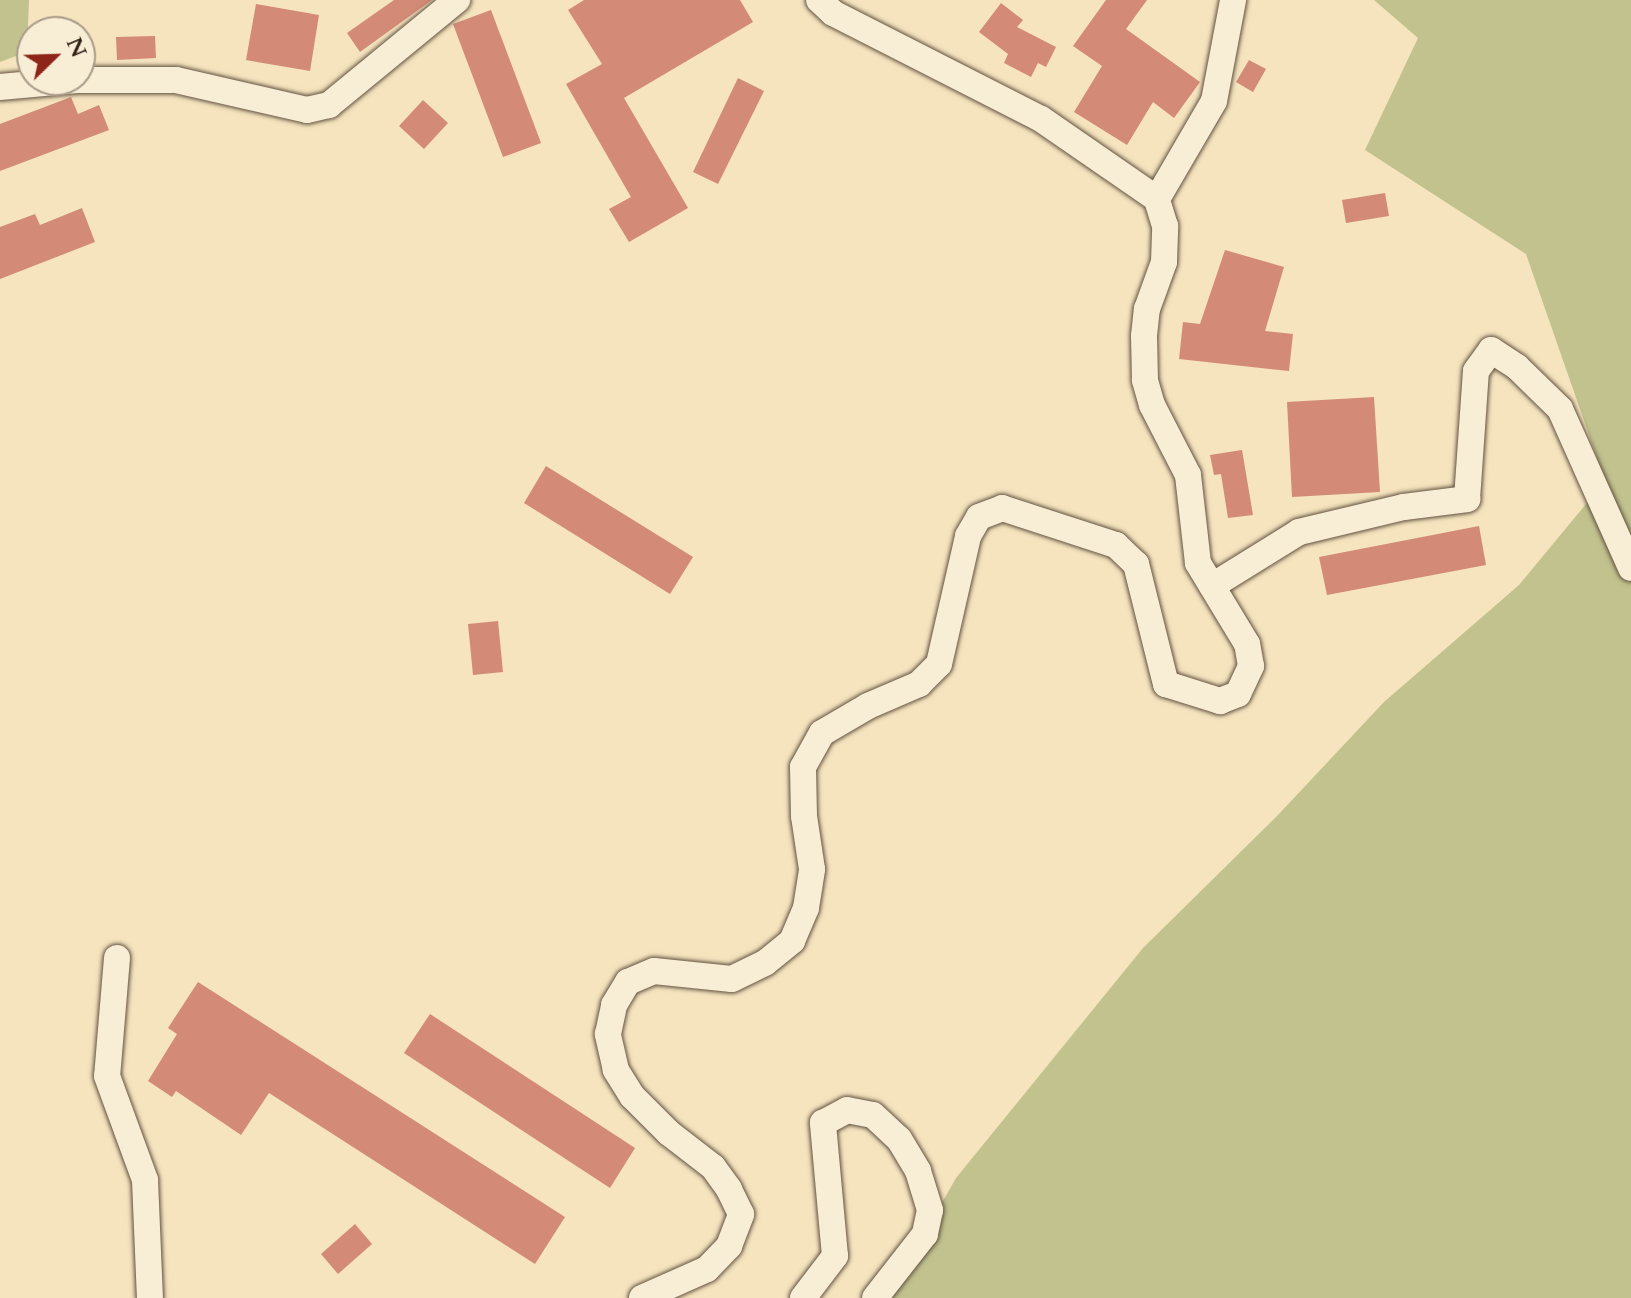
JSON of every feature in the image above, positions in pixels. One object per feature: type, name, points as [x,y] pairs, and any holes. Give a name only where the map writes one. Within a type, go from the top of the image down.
[{"type":"street","points":[[96,80],[176,80],[307,110],[329,105],[457,0]]},
{"type":"street","points":[[642,1298],[707,1269],[729,1246],[741,1214],[729,1189],[713,1167],[660,1124],[632,1096],[616,1070],[608,1034],[614,1005],[628,982],[654,971],[732,979],[765,963],[792,941],[806,908],[812,869],[804,816],[803,767],[822,733],[868,706],[919,684],[939,664],[968,536],[979,517],[1002,508],[1116,545],[1136,564],[1166,684],[1220,701],[1238,694],[1251,666],[1247,644],[1198,563],[1188,475],[1152,405],[1145,380],[1147,309],[1164,262],[1165,226],[1157,199],[1041,119],[833,13],[819,0]]},
{"type":"street","points":[[1157,199],[1214,101],[1233,0]]},
{"type":"street","points":[[1212,586],[1299,532],[1404,507],[1467,499],[1476,371],[1491,350],[1517,367],[1560,409],[1631,568]]},
{"type":"street","points":[[117,958],[107,1076],[145,1180],[150,1298]]},
{"type":"street","points":[[803,1298],[835,1256],[823,1123],[847,1110],[873,1115],[899,1139],[918,1171],[930,1210],[925,1234],[875,1298]]},
{"type":"green space","points":[[0,0],[29,0],[28,16],[16,16],[16,56],[0,62]]},
{"type":"green space","points":[[1374,0],[1631,0],[1631,1298],[888,1298],[956,1178],[1143,948],[1278,815],[1384,702],[1519,585],[1605,481],[1526,254],[1365,150],[1418,38]]},
{"type":"building","points":[[394,0],[432,0],[360,52],[347,33]]},
{"type":"building","points":[[584,0],[740,0],[753,22],[624,98],[688,208],[629,242],[609,209],[631,197],[566,84],[602,64],[568,10]]},
{"type":"building","points":[[1106,0],[1147,0],[1126,29],[1200,82],[1174,118],[1153,102],[1127,145],[1074,112],[1102,66],[1073,46]]},
{"type":"building","points":[[1001,3],[1023,20],[1017,27],[1056,47],[1046,67],[1038,63],[1031,77],[1004,63],[1008,54],[979,32]]},
{"type":"building","points":[[256,4],[319,15],[310,71],[246,60]]},
{"type":"building","points":[[491,10],[541,143],[503,157],[453,24]]},
{"type":"building","points":[[155,36],[156,58],[117,60],[116,37]]},
{"type":"building","points":[[1249,60],[1266,69],[1253,92],[1236,82]]},
{"type":"building","points":[[738,78],[764,91],[718,184],[693,172]]},
{"type":"building","points":[[71,97],[78,114],[99,105],[109,130],[0,171],[0,124]]},
{"type":"building","points":[[423,100],[448,123],[424,149],[399,126]]},
{"type":"building","points":[[1385,193],[1389,216],[1346,223],[1342,200]]},
{"type":"building","points":[[82,208],[95,242],[0,279],[0,227],[35,214],[40,225]]},
{"type":"building","points":[[1225,250],[1284,267],[1265,331],[1293,334],[1289,371],[1179,359],[1183,322],[1200,324]]},
{"type":"building","points":[[1374,397],[1380,492],[1292,497],[1287,402]]},
{"type":"building","points":[[1242,450],[1253,515],[1228,518],[1221,474],[1214,475],[1210,455]]},
{"type":"building","points":[[546,466],[693,557],[670,594],[524,503]]},
{"type":"building","points":[[1479,526],[1486,565],[1327,595],[1319,557]]},
{"type":"building","points":[[498,621],[503,672],[473,675],[468,624]]},
{"type":"building","points":[[198,982],[565,1217],[535,1264],[269,1093],[241,1135],[176,1091],[172,1097],[148,1081],[177,1034],[168,1028]]},
{"type":"building","points":[[430,1014],[635,1148],[610,1188],[404,1053]]},
{"type":"building","points":[[355,1224],[372,1244],[338,1274],[321,1254]]}]
